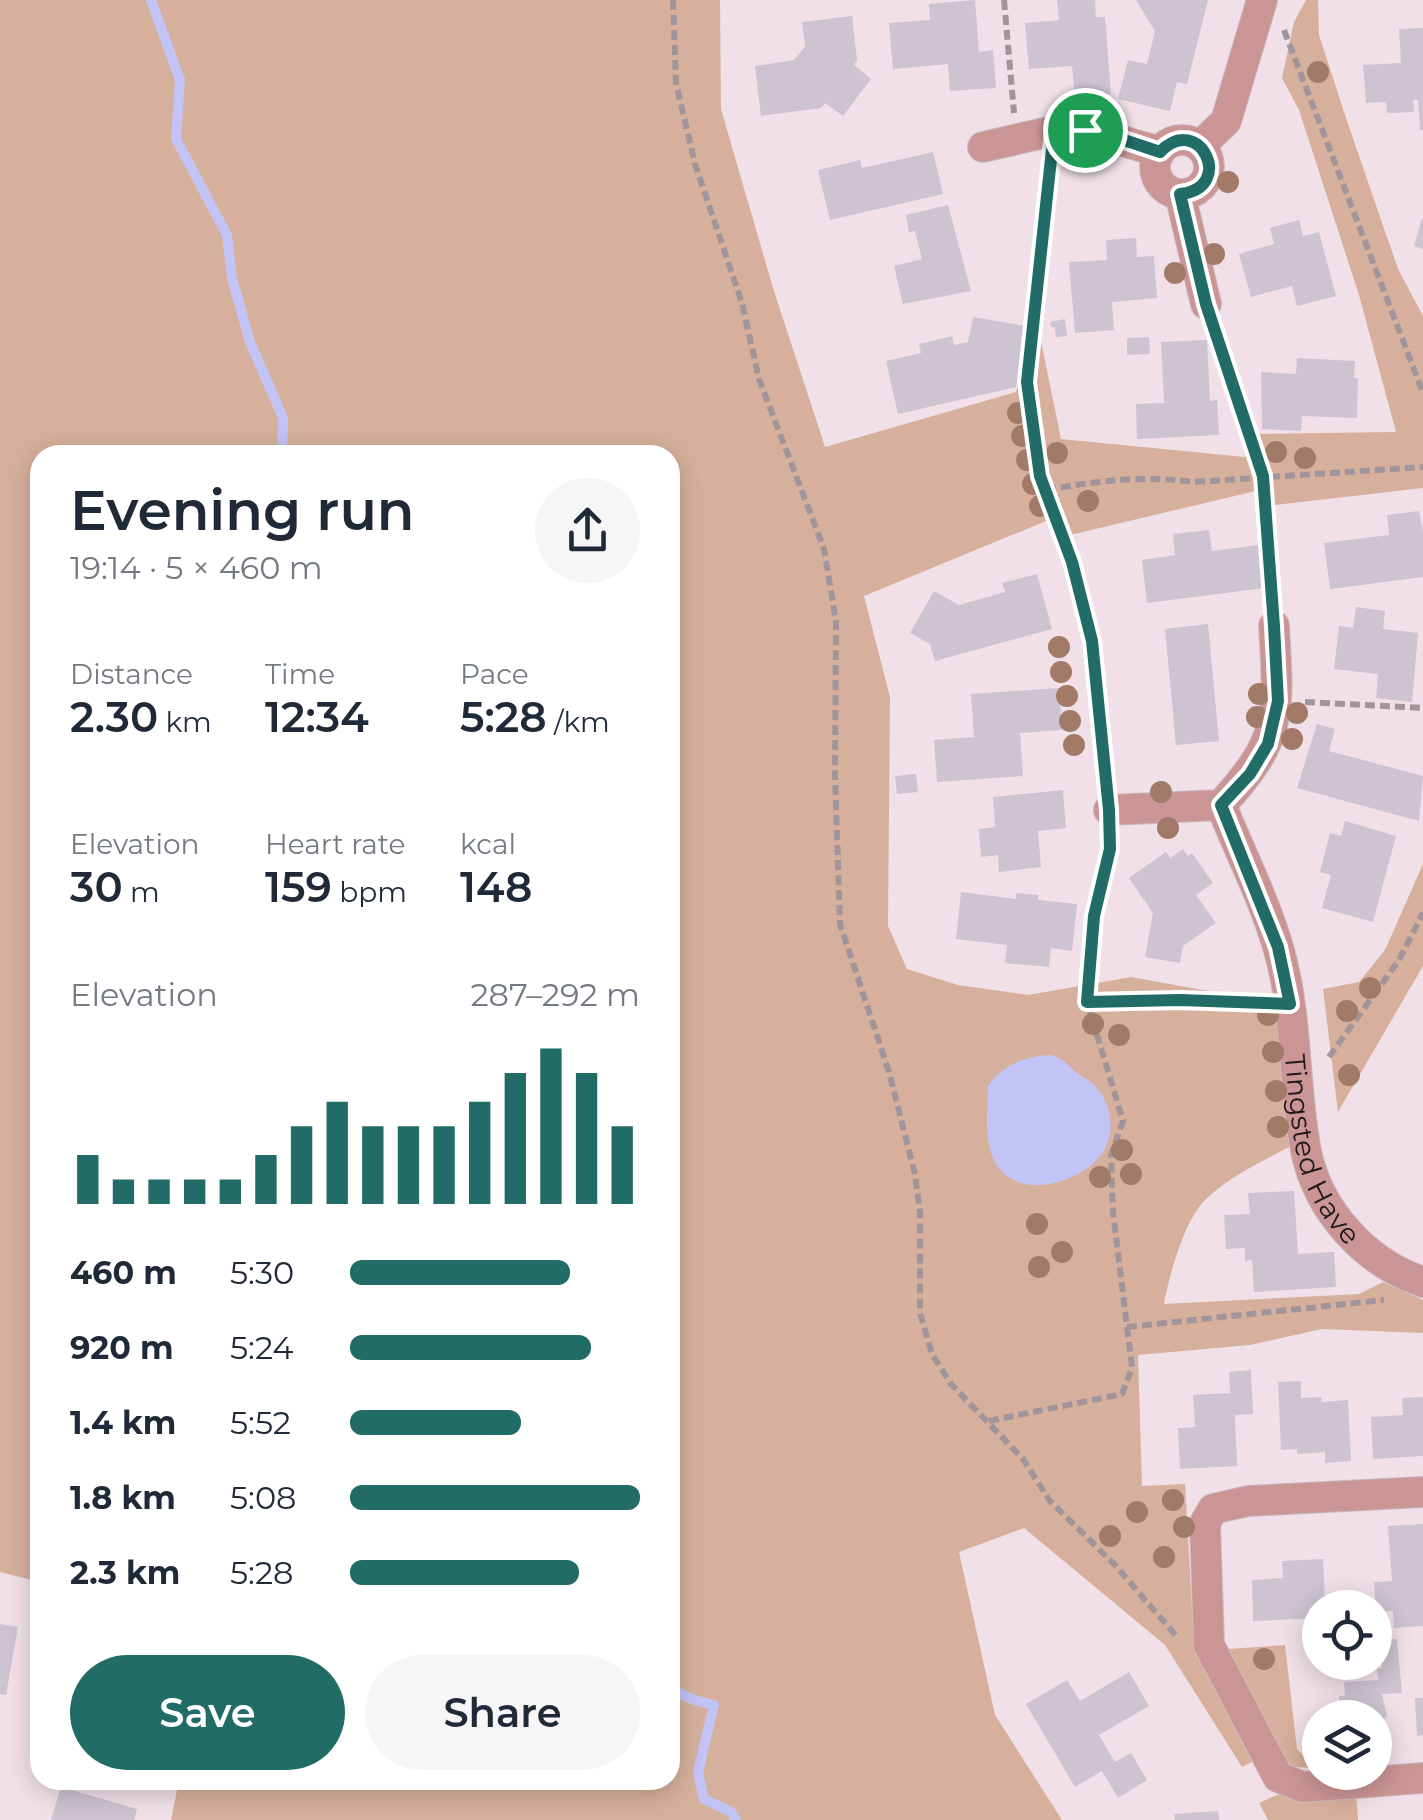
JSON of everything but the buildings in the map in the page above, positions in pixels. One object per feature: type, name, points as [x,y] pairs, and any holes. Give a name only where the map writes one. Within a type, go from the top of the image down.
[{"type":"street","points":[[1200,146],[1226,121],[1270,9]]},
{"type":"street","points":[[983,147],[1054,131],[1085,130],[1160,152]]},
{"type":"street","points":[[1174,142],[1200,146],[1208,159],[1208,175],[1198,190],[1180,194],[1164,187],[1156,170],[1160,152],[1174,142]]},
{"type":"street","points":[[1180,194],[1206,304]]},
{"type":"street","points":[[1109,810],[1221,805],[1250,774],[1268,744],[1278,701],[1274,626]]},
{"type":"street","name":"Tingsted Have","points":[[1221,805],[1278,947],[1290,1004],[1306,1154],[1328,1208],[1367,1252],[1416,1280]]},
{"type":"street","points":[[1423,1492],[1248,1501],[1214,1509],[1205,1523],[1209,1645],[1278,1777],[1303,1786],[1423,1778]]},
{"type":"path","points":[[673,0],[676,83],[695,164],[742,303],[759,378],[824,549],[836,621],[840,924],[889,1072],[915,1174],[920,1212],[920,1313],[932,1354],[951,1384],[1023,1459],[1050,1501],[1115,1565],[1188,1650]]},
{"type":"path","points":[[1004,0],[1016,139]]},
{"type":"path","points":[[1270,9],[1423,393]]},
{"type":"path","points":[[988,1421],[1122,1394],[1132,1368],[1113,1212],[1111,1155],[1122,1121],[1087,1002],[1094,916],[1110,849],[1092,641],[1072,562],[1040,476],[1027,382],[1054,131]]},
{"type":"path","points":[[1206,304],[1263,476],[1274,626]]},
{"type":"path","points":[[1415,372],[1423,362]]},
{"type":"path","points":[[1046,490],[1104,480],[1157,478],[1193,482],[1423,467]]},
{"type":"path","points":[[1278,701],[1423,708]]},
{"type":"path","points":[[1329,1057],[1399,960],[1423,913]]},
{"type":"path","points":[[1087,1002],[1290,1004]]},
{"type":"path","points":[[1127,1327],[1386,1300],[1416,1280]]},
{"type":"shaded area","points":[[0,0],[720,0],[721,109],[825,447],[1016,392],[1030,334],[1041,341],[1061,439],[1245,457],[1256,434],[1396,432],[1359,295],[1299,110],[1282,78],[1294,22],[1306,0],[1318,0],[1319,35],[1347,121],[1398,269],[1423,316],[1423,488],[1275,505],[1260,490],[1070,535],[1051,519],[864,596],[890,697],[888,926],[907,969],[958,985],[1028,995],[1131,977],[1275,1003],[1291,1146],[1234,1177],[1204,1201],[1184,1235],[1164,1304],[1359,1294],[1383,1282],[1423,1300],[1423,1333],[1322,1329],[1250,1345],[1138,1355],[1142,1486],[1185,1484],[1194,1644],[1252,1762],[1242,1767],[1165,1645],[1024,1528],[959,1552],[995,1715],[1062,1820],[171,1820],[177,1790],[680,1790],[680,445],[30,445],[30,1580],[0,1572]]},
{"type":"shaded area","points":[[1423,864],[1423,966],[1338,1112],[1323,989],[1359,982],[1385,950]]},
{"type":"shaded area","points":[[1285,1645],[1302,1767],[1289,1767],[1283,1762],[1228,1649]]},
{"type":"shaded area","points":[[1356,1792],[1358,1820],[1268,1820],[1259,1803],[1277,1795]]},
{"type":"water","points":[[1052,1055],[1099,1091],[1109,1111],[1110,1134],[1101,1155],[1080,1173],[1052,1184],[1022,1183],[999,1168],[990,1150],[988,1086],[1016,1063]]},
{"type":"waterway","points":[[151,0],[180,80],[176,139],[227,235],[232,278],[250,342],[283,418],[282,445]]},
{"type":"waterway","points":[[680,1692],[714,1705],[698,1772],[704,1799],[731,1812],[736,1820]]},
{"type":"route","points":[[1085,130],[1160,152],[1174,142],[1192,142],[1205,152],[1210,166],[1198,190],[1180,194],[1206,304],[1263,476],[1278,701],[1268,744],[1250,774],[1221,805],[1278,947],[1290,1004],[1087,1002],[1094,916],[1110,849],[1109,810],[1092,641],[1072,562],[1040,476],[1027,382],[1054,131],[1085,130]]}]
